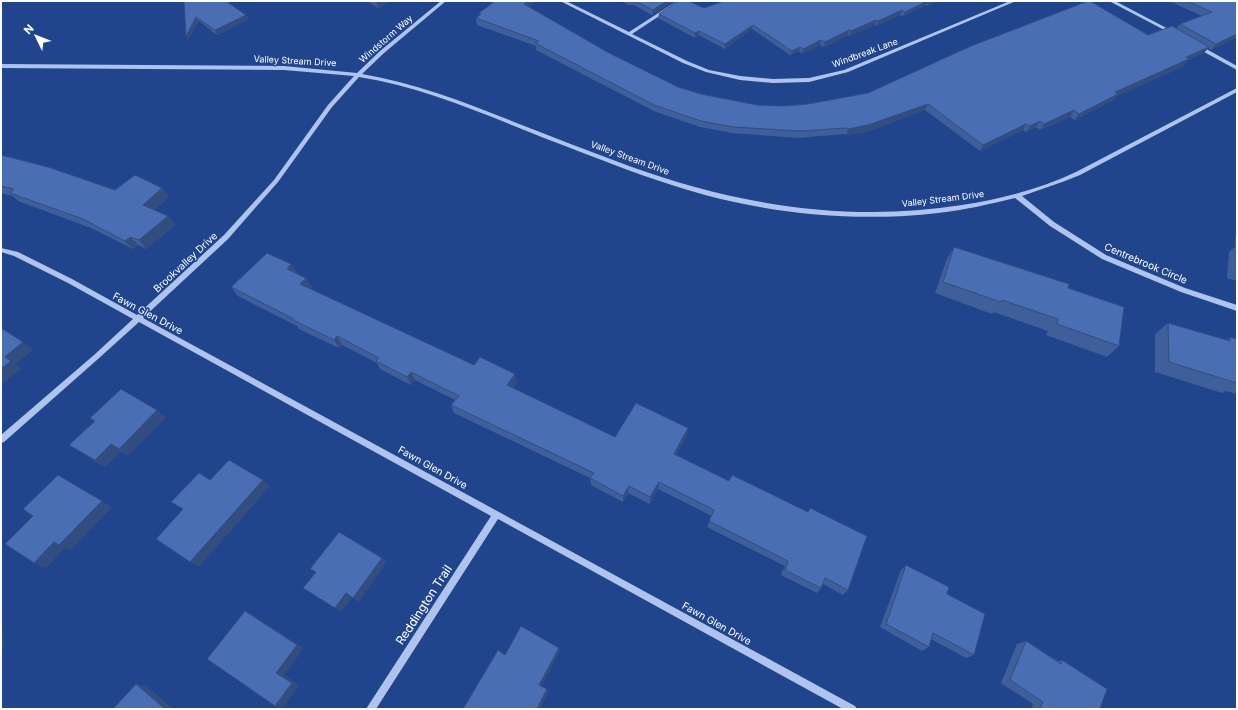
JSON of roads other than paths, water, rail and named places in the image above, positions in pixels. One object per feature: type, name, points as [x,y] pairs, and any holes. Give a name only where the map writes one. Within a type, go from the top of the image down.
[{"type":"street","name":"Windstorm Way","points":[[358,75],[382,52],[444,1]]},
{"type":"street","name":"Windbreak Lane","points":[[562,1],[685,62],[708,71],[747,79],[773,81],[809,80],[846,71],[1014,1]]},
{"type":"street","points":[[629,34],[680,1]]},
{"type":"street","points":[[1111,1],[1179,36]]},
{"type":"street","points":[[1192,43],[1237,68]]},
{"type":"street","name":"Valley Stream Drive","points":[[1,66],[284,68],[358,75],[389,81],[448,99],[535,133],[670,182],[725,198],[788,210],[886,214],[964,206],[996,201],[1063,180],[1237,90]]},
{"type":"street","name":"Brookvalley Drive","points":[[1,440],[138,319],[231,231],[276,181],[330,106],[358,75]]},
{"type":"street","name":"Centrebrook Circle","points":[[1016,195],[1052,224],[1104,257],[1183,290],[1237,308]]},
{"type":"street","name":"Fawn Glen Drive","points":[[1,250],[16,254],[70,281],[852,709]]},
{"type":"street","name":"Reddington Trail","points":[[370,709],[498,514]]}]
